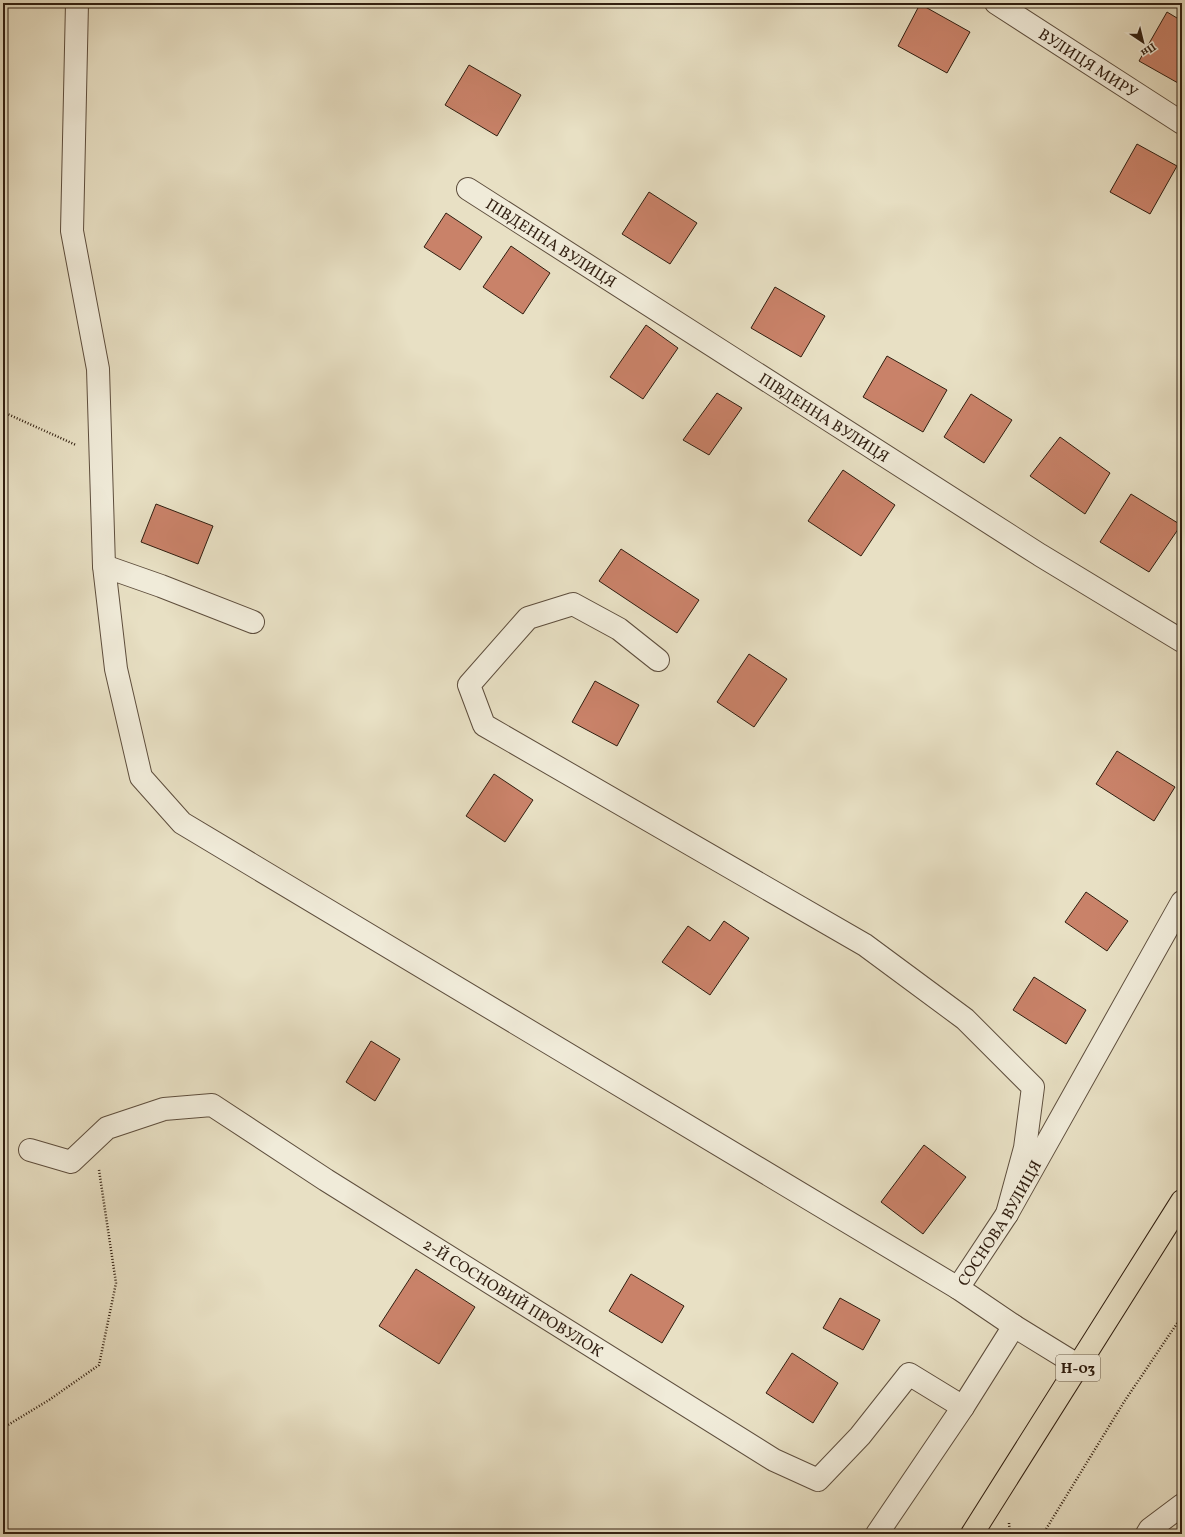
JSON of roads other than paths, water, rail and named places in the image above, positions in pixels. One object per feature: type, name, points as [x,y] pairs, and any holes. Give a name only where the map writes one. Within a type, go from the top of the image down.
[{"type":"main road","name":"Н-03","points":[[972,1534],[1179,1213]]},
{"type":"street","points":[[77,3],[72,231],[98,368],[104,566],[116,669],[141,778],[182,823],[958,1288]]},
{"type":"street","name":"ВУЛИЦЯ МИРУ","points":[[996,3],[1182,123]]},
{"type":"street","name":"ПІВДЕННА ВУЛИЦЯ","points":[[468,189],[1040,555],[1182,641]]},
{"type":"street","points":[[104,566],[161,586],[253,622]]},
{"type":"street","points":[[658,660],[620,629],[573,604],[528,618],[469,685],[484,726],[865,945],[964,1019],[1022,1075],[1033,1087],[1025,1148],[1007,1214]]},
{"type":"street","name":"СОСНОВА ВУЛИЦЯ","points":[[1079,1366],[1014,1326],[958,1288],[1007,1214],[1182,902]]},
{"type":"street","name":"2-Й СОСНОВИЙ ПРОВУЛОК","points":[[30,1150],[71,1162],[107,1128],[164,1109],[212,1105],[326,1180],[768,1456],[818,1480],[860,1436],[909,1374],[963,1407]]},
{"type":"street","points":[[878,1534],[963,1407],[1014,1326]]},
{"type":"street","points":[[1147,1534],[1150,1529],[1182,1505]]}]
